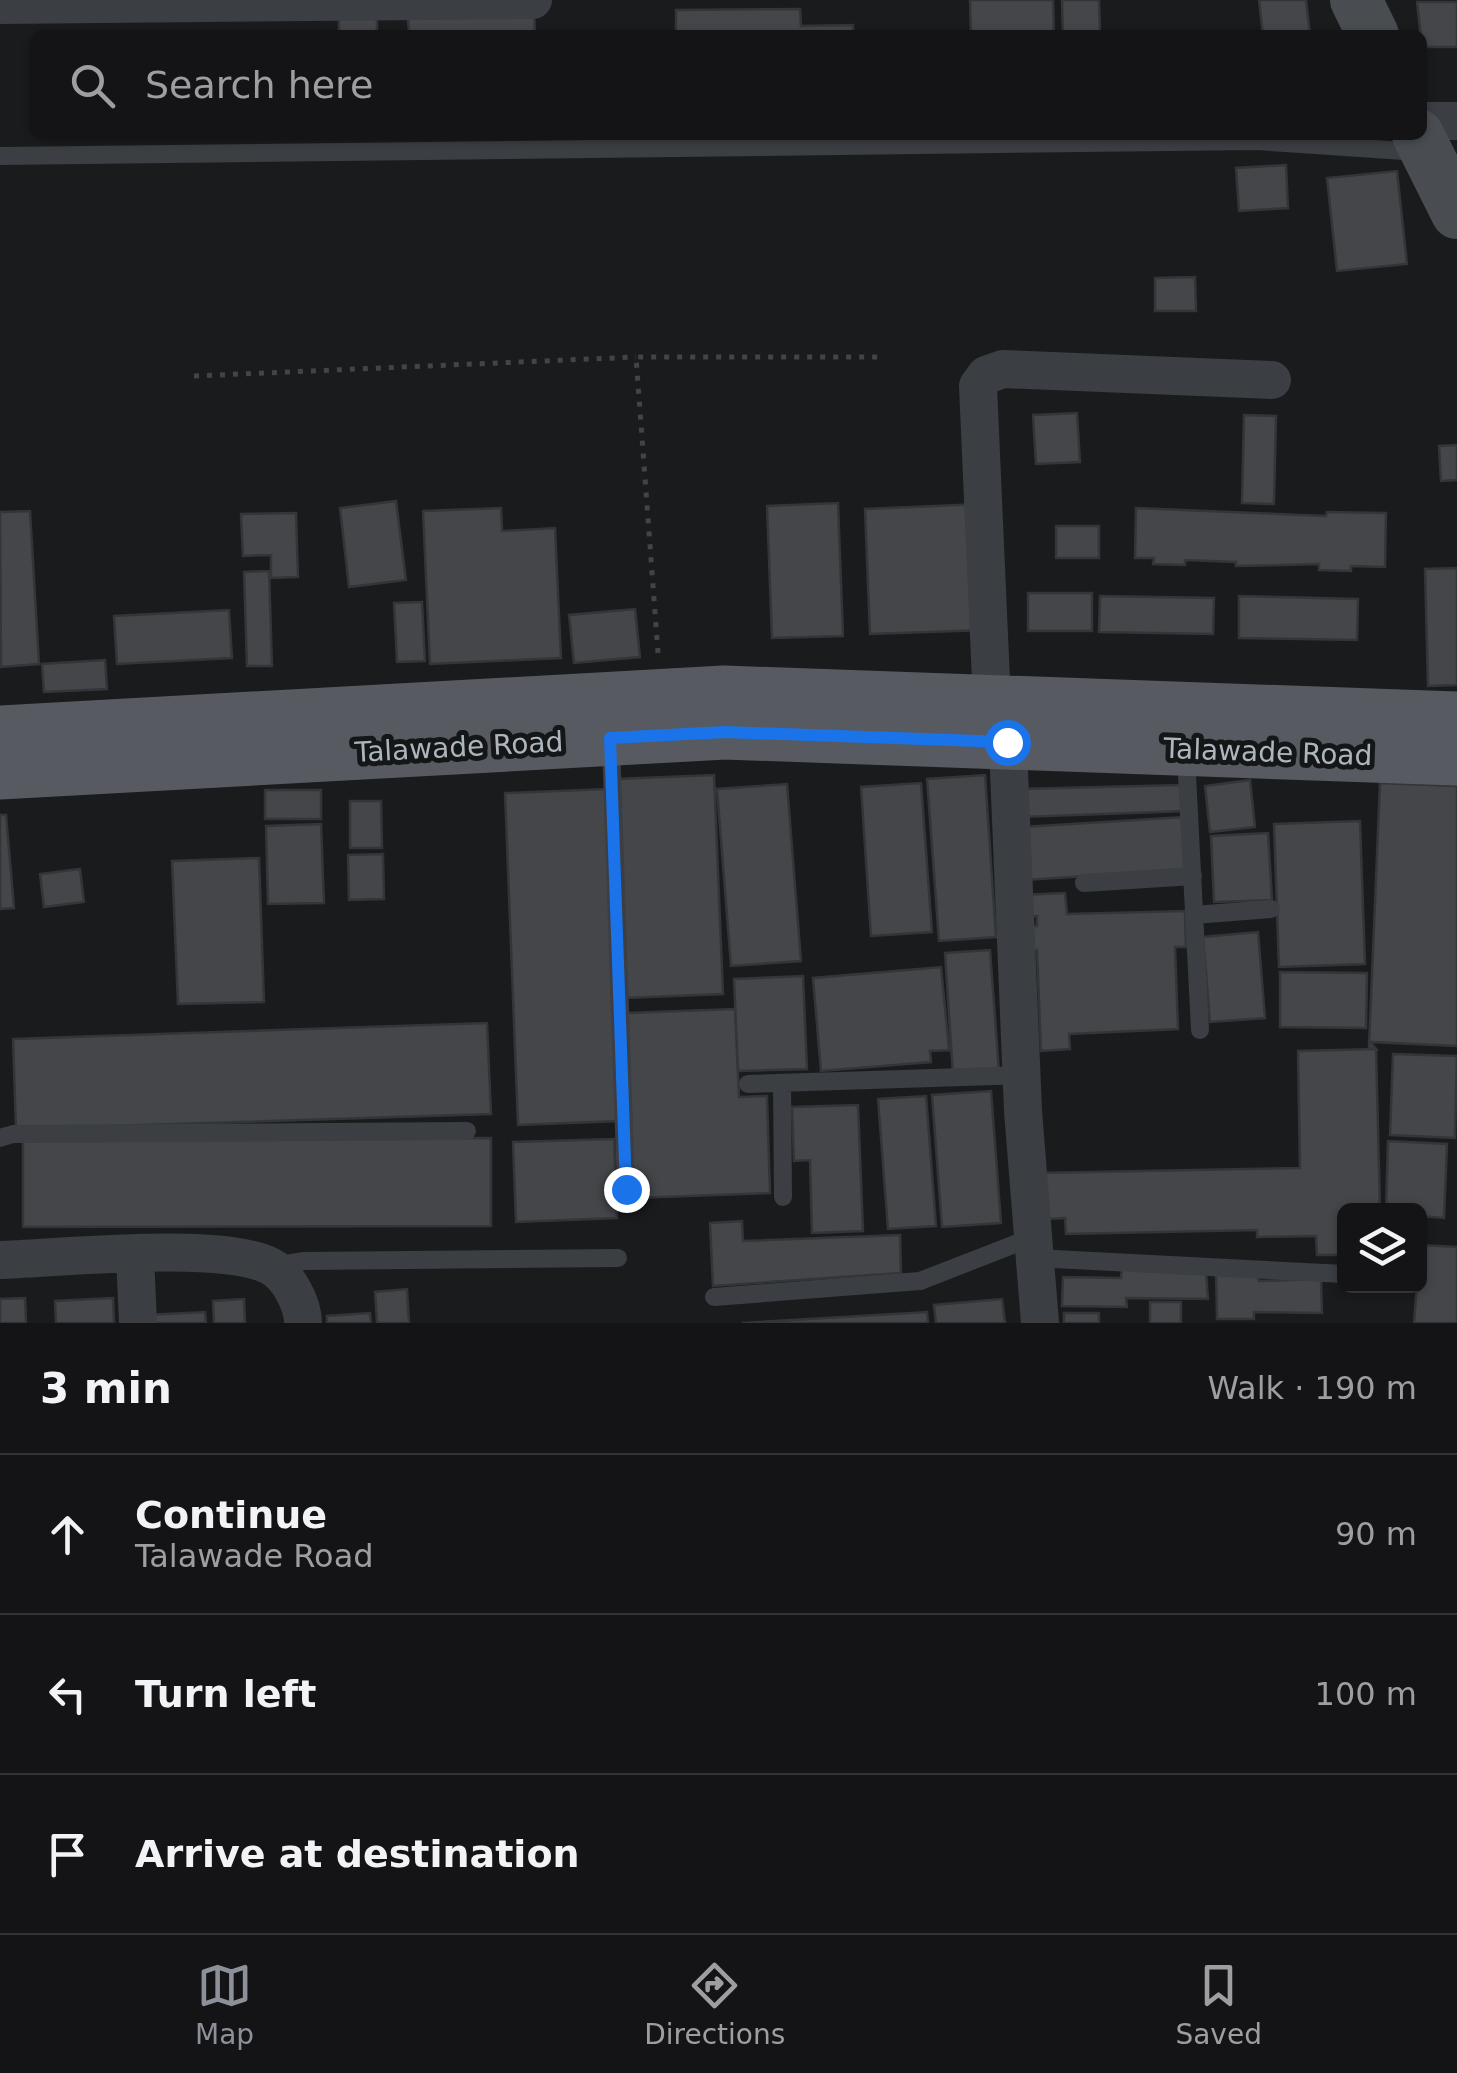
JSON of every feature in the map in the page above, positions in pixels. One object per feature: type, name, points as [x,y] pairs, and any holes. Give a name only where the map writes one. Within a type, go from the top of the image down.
[{"type":"main road","name":"Talawade Road","points":[[0,772],[610,738],[688,708]]},
{"type":"main road","name":"Talawade Road","points":[[0,732],[688,708],[1002,716],[1186,729],[1457,758]]},
{"type":"main road","name":"Talawade Road","points":[[1186,729],[1457,719]]},
{"type":"street","points":[[0,5],[532,0]]},
{"type":"street","points":[[1371,30],[1356,0],[1386,0]]},
{"type":"street","points":[[1430,132],[1457,213]]},
{"type":"street","points":[[1040,1323],[978,386],[986,375],[1003,369],[1272,380]]},
{"type":"street","points":[[0,1260],[224,1253],[272,1266],[303,1306],[303,1323]]},
{"type":"street","points":[[135,1256],[138,1323]]},
{"type":"lane","points":[[0,156],[1275,140]]},
{"type":"lane","points":[[1186,729],[1200,1030]]},
{"type":"lane","points":[[610,738],[626,1189]]},
{"type":"lane","points":[[1084,883],[1192,876]]},
{"type":"lane","points":[[1194,916],[1271,909]]},
{"type":"lane","points":[[748,1084],[1022,1075]]},
{"type":"lane","points":[[782,1083],[783,1197]]},
{"type":"lane","points":[[0,1138],[13,1134],[467,1130]]},
{"type":"lane","points":[[714,1297],[920,1281],[1034,1248],[1337,1273]]},
{"type":"lane","points":[[272,1266],[304,1262],[618,1258]]},
{"type":"path","points":[[636,357],[688,708]]},
{"type":"path","points":[[194,376],[636,357],[878,357]]},
{"type":"building","points":[[970,0],[1053,0],[1054,30],[971,30]]},
{"type":"building","points":[[1062,0],[1099,0],[1100,30],[1063,30]]},
{"type":"building","points":[[1259,0],[1306,0],[1309,30],[1262,30]]},
{"type":"building","points":[[1417,2],[1457,2],[1457,47],[1427,47],[1427,30],[1420,30]]},
{"type":"building","points":[[800,9],[801,26],[853,25],[853,30],[676,30],[676,10]]},
{"type":"building","points":[[534,11],[535,30],[409,30],[408,18]]},
{"type":"building","points":[[339,12],[377,13],[377,30],[339,30]]},
{"type":"building","points":[[1286,165],[1288,208],[1239,211],[1236,168]]},
{"type":"building","points":[[1397,171],[1407,264],[1337,271],[1327,178]]},
{"type":"building","points":[[1195,277],[1196,311],[1155,311],[1155,278]]},
{"type":"building","points":[[1077,413],[1080,462],[1036,464],[1033,415]]},
{"type":"building","points":[[1244,415],[1276,416],[1274,504],[1242,503]]},
{"type":"building","points":[[1457,445],[1457,480],[1441,481],[1439,446]]},
{"type":"building","points":[[396,501],[406,580],[349,587],[340,508]]},
{"type":"building","points":[[838,503],[843,636],[772,638],[767,506]]},
{"type":"building","points":[[981,504],[986,630],[870,634],[865,509]]},
{"type":"building","points":[[501,508],[502,531],[555,528],[561,658],[430,664],[423,511]]},
{"type":"building","points":[[1136,508],[1326,516],[1327,512],[1386,513],[1385,567],[1351,566],[1351,571],[1319,570],[1319,564],[1236,566],[1236,562],[1185,560],[1185,565],[1153,564],[1154,558],[1135,558]]},
{"type":"building","points":[[30,511],[39,664],[1,667],[0,512]]},
{"type":"building","points":[[296,513],[298,577],[271,578],[271,555],[243,556],[241,514]]},
{"type":"building","points":[[1056,526],[1099,526],[1099,558],[1056,558]]},
{"type":"building","points":[[1457,568],[1457,685],[1428,686],[1425,569]]},
{"type":"building","points":[[269,571],[272,666],[247,666],[244,572]]},
{"type":"building","points":[[1028,593],[1092,593],[1092,631],[1028,631]]},
{"type":"building","points":[[1100,596],[1214,598],[1213,634],[1099,632]]},
{"type":"building","points":[[1239,596],[1358,599],[1357,640],[1239,638]]},
{"type":"building","points":[[422,602],[425,661],[397,662],[394,603]]},
{"type":"building","points":[[635,609],[640,657],[574,663],[569,615]]},
{"type":"building","points":[[229,610],[232,658],[117,664],[114,616]]},
{"type":"building","points":[[105,660],[107,689],[44,692],[42,664]]},
{"type":"building","points":[[714,775],[723,994],[625,998],[616,779]]},
{"type":"building","points":[[985,775],[996,937],[939,941],[927,779]]},
{"type":"building","points":[[1250,780],[1255,827],[1210,832],[1205,786]]},
{"type":"building","points":[[921,783],[932,932],[871,936],[861,787]]},
{"type":"building","points":[[1380,783],[1457,786],[1457,1046],[1370,1042],[1376,1049],[1369,1047]]},
{"type":"building","points":[[787,784],[801,961],[731,966],[717,789]]},
{"type":"building","points":[[1182,785],[1186,811],[1020,817],[1019,789]]},
{"type":"building","points":[[607,789],[620,1121],[518,1125],[505,793]]},
{"type":"building","points":[[265,790],[321,790],[321,819],[265,819]]},
{"type":"building","points":[[350,801],[381,801],[382,848],[350,848]]},
{"type":"building","points":[[0,815],[6,815],[14,908],[0,909]]},
{"type":"building","points":[[1184,817],[1188,869],[1027,880],[1023,827]]},
{"type":"building","points":[[1360,821],[1365,964],[1279,967],[1274,824]]},
{"type":"building","points":[[321,824],[324,903],[268,904],[266,826]]},
{"type":"building","points":[[1268,833],[1272,900],[1214,902],[1211,836]]},
{"type":"building","points":[[383,854],[384,899],[349,900],[348,855]]},
{"type":"building","points":[[259,858],[264,1002],[178,1004],[172,861]]},
{"type":"building","points":[[80,869],[84,902],[44,907],[40,874]]},
{"type":"building","points":[[1065,893],[1067,914],[1185,911],[1186,947],[1175,947],[1178,1029],[1069,1034],[1070,1049],[1041,1051],[1037,950],[1024,951],[1023,926],[1037,926],[1037,916],[1021,917],[1020,895]]},
{"type":"building","points":[[1258,932],[1265,1018],[1210,1022],[1203,937]]},
{"type":"building","points":[[990,950],[999,1072],[953,1075],[945,953]]},
{"type":"building","points":[[941,967],[949,1050],[930,1051],[931,1062],[821,1071],[813,978]]},
{"type":"building","points":[[1280,972],[1367,973],[1366,1028],[1280,1027]]},
{"type":"building","points":[[803,976],[807,1069],[738,1071],[734,979]]},
{"type":"building","points":[[735,1009],[739,1097],[767,1096],[770,1193],[634,1198],[627,1013]]},
{"type":"building","points":[[487,1023],[491,1114],[16,1129],[13,1039]]},
{"type":"building","points":[[1376,1049],[1380,1203],[1337,1203],[1337,1255],[1317,1255],[1316,1236],[1257,1237],[1257,1230],[1066,1234],[1065,1218],[1048,1219],[1040,1173],[1300,1168],[1298,1051]]},
{"type":"building","points":[[1393,1054],[1457,1056],[1455,1138],[1390,1135]]},
{"type":"building","points":[[991,1091],[1001,1223],[942,1227],[932,1095]]},
{"type":"building","points":[[926,1096],[936,1226],[888,1229],[878,1099]]},
{"type":"building","points":[[858,1105],[863,1231],[812,1233],[810,1160],[794,1161],[792,1107]]},
{"type":"building","points":[[491,1138],[491,1226],[23,1227],[23,1139]]},
{"type":"building","points":[[614,1139],[617,1218],[516,1222],[513,1142]]},
{"type":"building","points":[[1388,1141],[1447,1144],[1444,1218],[1427,1217],[1427,1203],[1386,1203]]},
{"type":"building","points":[[742,1221],[743,1241],[900,1235],[901,1273],[713,1286],[710,1223]]},
{"type":"building","points":[[1427,1245],[1457,1247],[1457,1323],[1414,1323],[1416,1293],[1427,1293]]},
{"type":"building","points":[[1122,1269],[1206,1272],[1208,1299],[1126,1298],[1127,1307],[1062,1306],[1063,1277],[1121,1278]]},
{"type":"building","points":[[1256,1273],[1259,1281],[1321,1279],[1322,1313],[1254,1312],[1254,1319],[1217,1319],[1216,1274]]},
{"type":"building","points":[[407,1289],[409,1323],[377,1323],[375,1292]]},
{"type":"building","points":[[25,1298],[26,1323],[0,1323],[0,1299]]},
{"type":"building","points":[[113,1298],[114,1323],[56,1323],[55,1301]]},
{"type":"building","points":[[244,1299],[245,1323],[214,1323],[213,1301]]},
{"type":"building","points":[[1002,1299],[1005,1323],[936,1323],[934,1305]]},
{"type":"building","points":[[1150,1302],[1181,1302],[1181,1323],[1150,1323]]},
{"type":"building","points":[[205,1312],[206,1323],[147,1323],[147,1315]]},
{"type":"building","points":[[927,1312],[928,1323],[742,1323]]},
{"type":"building","points":[[370,1313],[371,1323],[327,1323],[327,1316]]},
{"type":"building","points":[[1064,1313],[1099,1313],[1099,1323],[1064,1323]]},
{"type":"route","points":[[626,1189],[610,738],[725,732],[1007,742]]}]
